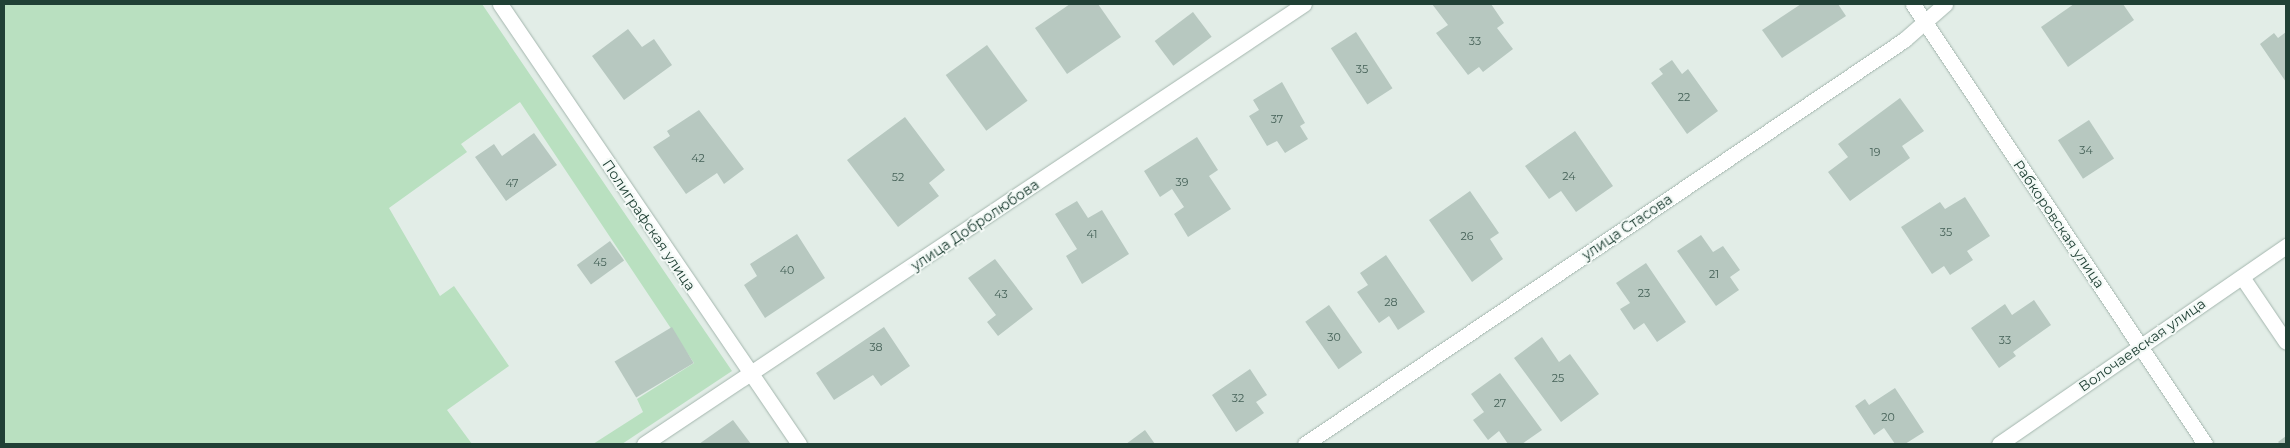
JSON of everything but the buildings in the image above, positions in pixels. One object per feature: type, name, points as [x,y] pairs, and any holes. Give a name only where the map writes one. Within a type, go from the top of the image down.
[{"type":"street","name":"Полиграфская улица","points":[[500,4],[749,375],[799,444]]},
{"type":"street","name":"улица Добролюбова","points":[[644,444],[1304,4]]},
{"type":"street","name":"Рабкоровская улица","points":[[1913,4],[2205,444]]},
{"type":"street","name":"улица Стасова","points":[[1306,444],[1904,40],[1945,4]]},
{"type":"street","name":"Волочаевская улица","points":[[2004,443],[2140,346],[2286,246]]},
{"type":"street","points":[[2242,276],[2286,342]]},
{"type":"green space","points":[[4,4],[482,4],[732,371],[622,444],[593,444],[643,412],[637,399],[694,363],[520,102],[461,144],[467,152],[389,208],[440,296],[454,286],[509,366],[447,410],[472,444],[4,444]]}]
